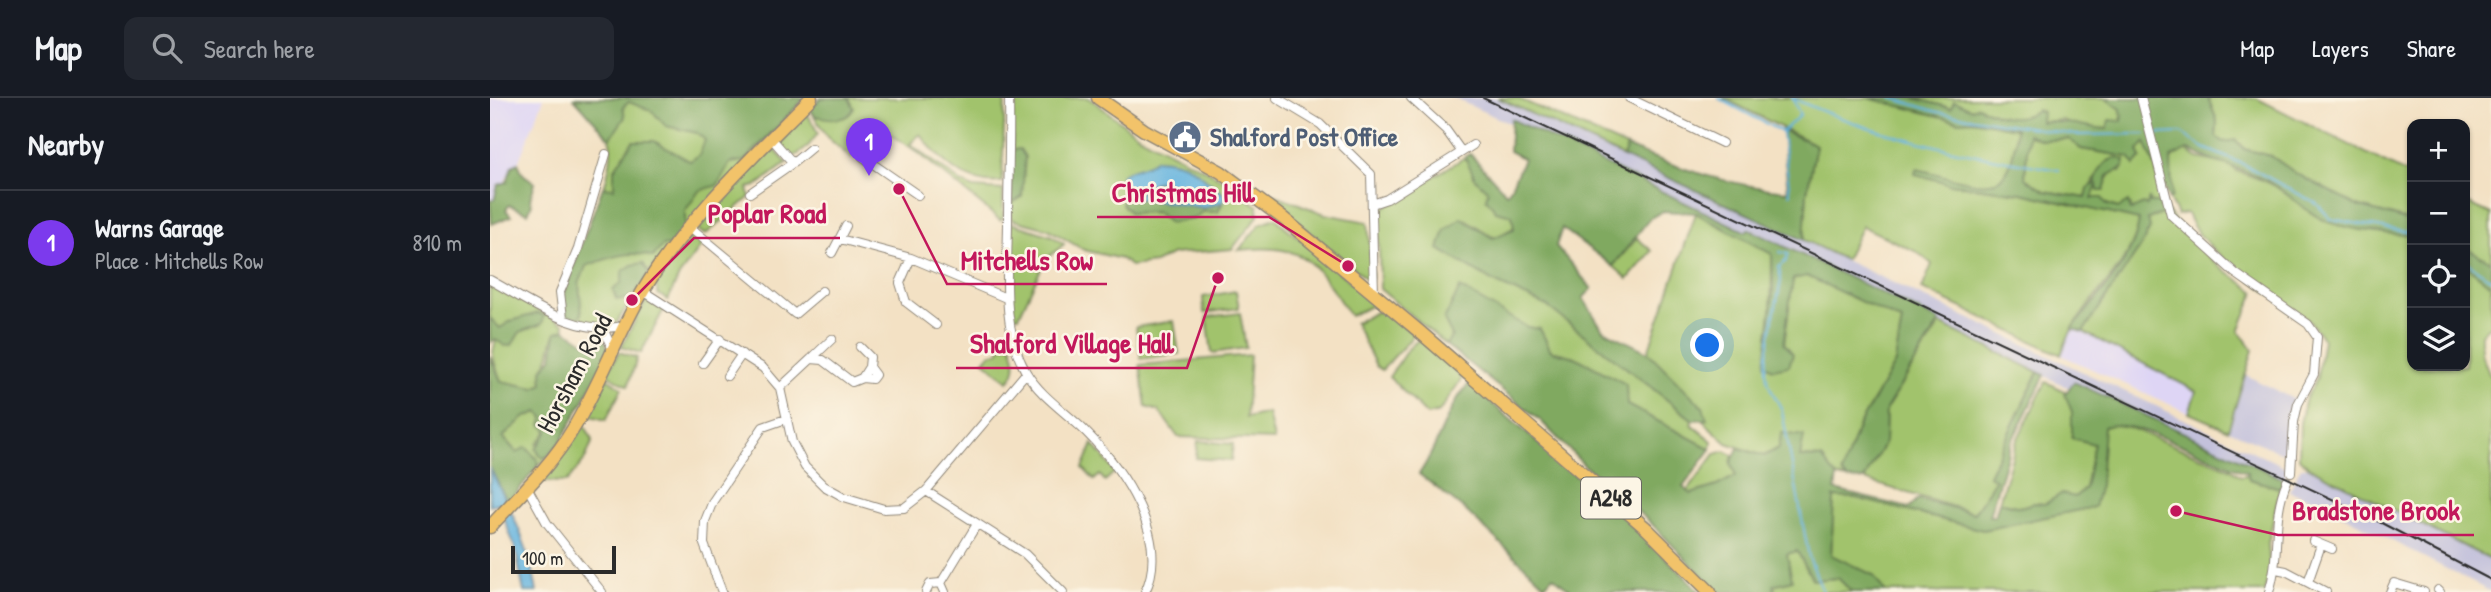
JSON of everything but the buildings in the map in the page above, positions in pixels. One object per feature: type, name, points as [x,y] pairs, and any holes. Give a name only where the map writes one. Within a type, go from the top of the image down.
[{"type":"main road","name":"Horsham Road","points":[[490,527],[572,432],[643,291],[691,228],[811,98]]},
{"type":"main road","name":"A248","points":[[1098,98],[1144,130],[1233,180],[1374,295],[1647,529],[1710,592]]},
{"type":"street","points":[[1009,98],[1006,298],[1016,348],[1026,373],[1111,459],[1125,479],[1147,530],[1152,555],[1153,575],[1145,592]]},
{"type":"street","points":[[1277,98],[1321,124],[1365,166],[1371,176],[1374,295]]},
{"type":"street","points":[[1411,98],[1446,130],[1461,151]]},
{"type":"street","points":[[1629,98],[1721,143]]},
{"type":"street","points":[[2141,98],[2171,215],[2252,286],[2308,324],[2316,337],[2314,374],[2298,404],[2289,477],[2275,521],[2276,569],[2269,592]]},
{"type":"street","points":[[772,139],[793,163]]},
{"type":"street","points":[[1372,204],[1387,199],[1473,145]]},
{"type":"street","points":[[750,193],[811,148]]},
{"type":"street","points":[[563,318],[560,292],[578,249],[606,154]]},
{"type":"street","points":[[863,157],[918,195]]},
{"type":"street","points":[[832,253],[846,226]]},
{"type":"street","points":[[691,228],[795,314],[822,291]]},
{"type":"street","points":[[840,239],[911,258],[1006,298]]},
{"type":"street","points":[[911,258],[900,283],[906,302],[936,325]]},
{"type":"street","points":[[490,280],[563,318],[603,329],[626,325]]},
{"type":"street","points":[[643,291],[763,368],[780,388],[792,442],[805,467],[824,486],[844,497],[884,509],[904,508],[926,491],[1026,373]]},
{"type":"street","points":[[603,329],[614,352]]},
{"type":"street","points":[[703,363],[720,339]]},
{"type":"street","points":[[780,388],[832,339]]},
{"type":"street","points":[[811,359],[823,360],[852,382],[862,378],[869,367],[870,358],[860,347]]},
{"type":"street","points":[[727,376],[742,354]]},
{"type":"street","points":[[722,592],[704,544],[705,521],[713,501],[763,427],[786,419]]},
{"type":"street","points":[[527,487],[548,523],[602,592]]},
{"type":"street","points":[[926,491],[1025,554],[1063,592]]},
{"type":"street","points":[[941,583],[977,524]]},
{"type":"street","points":[[2308,582],[2317,543],[2332,549]]},
{"type":"street","points":[[2276,569],[2326,592]]},
{"type":"street","points":[[926,592],[932,582],[941,583]]},
{"type":"street","points":[[941,583],[945,592]]},
{"type":"street","points":[[2390,592],[2394,583],[2424,592]]},
{"type":"shaded area","points":[[490,98],[544,98],[518,163],[512,166],[490,214]]},
{"type":"shaded area","points":[[1453,98],[1517,98],[1675,167],[1676,181],[2288,468],[2284,479],[2074,382],[2069,388],[1940,324],[1939,321],[1748,229],[1746,233],[1512,119],[1509,123]]},
{"type":"shaded area","points":[[2072,329],[2083,332],[2196,392],[2189,413],[2061,355]]},
{"type":"shaded area","points":[[2246,375],[2295,400],[2288,455],[2228,430]]},
{"type":"shaded area","points":[[2301,467],[2309,467],[2371,497],[2491,560],[2491,592],[2311,499],[2289,491]]},
{"type":"green space","points":[[574,98],[805,98],[653,267],[617,322],[609,326],[566,315],[580,255],[607,177],[611,149],[607,134]]},
{"type":"green space","points":[[574,98],[805,98],[744,161],[730,163],[718,185],[699,191],[685,211],[685,227],[670,245],[663,246],[653,257],[627,254],[586,266],[579,284],[582,314],[578,318],[566,315],[563,294],[603,187],[614,188],[614,170],[633,141],[654,141],[690,161],[699,155],[705,140],[697,133],[666,126],[652,111],[629,102],[623,107],[625,117],[610,139]]},
{"type":"green space","points":[[821,98],[1005,98],[1002,182],[965,176],[945,163],[920,134],[910,144],[962,183],[973,188],[1003,190],[1003,218],[1000,220],[916,151],[887,132],[874,152],[866,147],[851,158],[827,137],[810,109]]},
{"type":"green space","points":[[821,98],[849,98],[854,108],[842,118],[815,116],[810,109]]},
{"type":"green space","points":[[1013,98],[1089,98],[1141,137],[1217,176],[1258,206],[1258,216],[1232,249],[1173,254],[1155,263],[1131,266],[1121,259],[1084,250],[1048,229],[1014,220],[1011,218]]},
{"type":"green space","points":[[1498,98],[1517,98],[1627,147],[1623,157]]},
{"type":"green space","points":[[1723,98],[1868,98],[1959,121],[1973,120],[2016,128],[2013,154],[2007,170],[1999,180],[1987,184],[1973,183],[1916,169],[1951,184],[2021,193],[2139,220],[2136,236],[2121,264],[2080,316],[2061,355],[1922,289],[1932,264],[1917,252],[1862,226],[1845,260],[1804,240],[1807,192],[1816,145]]},
{"type":"green space","points":[[1868,98],[1913,98],[1951,108],[1954,101],[1972,109],[1978,106],[2007,117],[2022,116],[2037,110],[2042,112],[2041,122],[2107,129],[2109,120],[2122,121],[2121,109],[2105,98],[2208,98],[2217,121],[2216,137],[2224,142],[2235,140],[2244,149],[2271,156],[2297,174],[2357,206],[2407,221],[2407,235],[2360,230],[2331,223],[2314,215],[2267,181],[2188,150],[2171,157],[2172,197],[2169,199],[2145,142],[2138,151],[2141,158],[2135,165],[2129,157],[2081,149],[2069,139],[2041,140],[2028,134],[2025,178],[2045,191],[2086,198],[2088,188],[2095,184],[2105,164],[2114,159],[2125,160],[2124,167],[2108,176],[2104,191],[2098,191],[2097,185],[2092,198],[2102,198],[2107,205],[2118,208],[2128,202],[2131,210],[2143,204],[2147,206],[2149,198],[2150,203],[2161,203],[2162,199],[2167,212],[2148,219],[2150,228],[2142,244],[2083,332],[2072,329],[2122,264],[2136,235],[2139,220],[2021,193],[1951,184],[1915,174],[1916,169],[1972,183],[1987,183],[1998,180],[2007,170],[2013,154],[2016,128],[1973,120],[1959,121]]},
{"type":"green space","points":[[1913,98],[2105,98],[2121,109],[2122,122],[2107,129],[2072,126],[2063,120],[2041,122],[2040,119],[2002,117],[1983,109],[1951,108]]},
{"type":"green space","points":[[2208,98],[2256,98],[2407,174],[2407,220],[2357,206],[2297,174],[2271,156],[2244,149],[2241,144],[2224,142],[2216,137],[2217,121]]},
{"type":"green space","points":[[804,115],[808,115],[818,133],[799,154],[788,155],[779,140]]},
{"type":"green space","points":[[1511,119],[1746,232],[1748,229],[1940,321],[1886,409],[1885,442],[1864,480],[1847,479],[1842,473],[1859,425],[1895,363],[1902,321],[1807,276],[1793,279],[1784,343],[1793,354],[1789,366],[1773,369],[1765,365],[1773,291],[1772,254],[1696,213],[1663,211],[1650,218],[1613,266],[1562,228],[1556,246],[1592,289],[1583,298],[1603,330],[1648,352],[1703,407],[1707,419],[1693,420],[1547,306],[1492,281],[1439,249],[1445,230],[1461,218],[1493,238],[1514,229],[1512,215],[1496,211],[1486,198],[1488,191],[1476,180],[1465,157],[1470,154],[1506,193],[1509,191],[1524,159],[1509,151]]},
{"type":"green space","points":[[1782,130],[1816,145],[1807,192],[1804,240],[1623,157],[1627,147],[1706,175],[1746,185],[1788,191]]},
{"type":"green space","points":[[2028,134],[2041,140],[2069,139],[2081,149],[2129,157],[2135,165],[2141,158],[2138,151],[2145,142],[2156,168],[2161,203],[2130,211],[2131,205],[2118,208],[2091,198],[2095,187],[2104,185],[2113,171],[2121,171],[2125,160],[2096,177],[2086,198],[2045,191],[2025,178]]},
{"type":"green space","points":[[772,147],[787,163],[756,186],[748,188],[750,197],[705,235],[697,229]]},
{"type":"green space","points":[[1020,149],[1025,157],[1022,197],[1011,204],[1012,150]]},
{"type":"green space","points":[[2185,150],[2198,158],[2230,165],[2237,171],[2265,181],[2362,228],[2407,235],[2407,371],[2470,371],[2470,269],[2491,285],[2491,325],[2481,334],[2481,354],[2491,377],[2491,560],[2309,467],[2299,458],[2300,423],[2306,398],[2317,378],[2323,339],[2304,317],[2255,283],[2209,245],[2187,213],[2177,215],[2169,199],[2172,197],[2170,160]]},
{"type":"green space","points":[[1470,154],[1506,193],[1515,227],[1495,238],[1465,219],[1459,220],[1448,230],[1439,249],[1492,281],[1547,306],[1693,420],[1691,424],[1712,441],[1711,449],[1627,405],[1575,357],[1551,351],[1540,329],[1527,327],[1452,336],[1446,345],[1380,289],[1378,211]]},
{"type":"green space","points":[[518,163],[523,174],[535,183],[530,199],[532,204],[528,213],[509,205],[506,210],[511,216],[492,224],[490,199],[494,200],[498,185],[507,182],[512,166]]},
{"type":"green space","points":[[1162,180],[1181,191],[1181,198],[1177,201],[1140,193],[1142,187]]},
{"type":"green space","points":[[1257,188],[1325,214],[1368,222],[1372,278],[1369,281]]},
{"type":"green space","points":[[1123,196],[1205,205],[1223,202],[1218,212],[1202,212],[1194,219],[1169,223],[1157,212],[1130,213],[1122,204]]},
{"type":"green space","points":[[2470,204],[2491,214],[2491,262],[2470,250]]},
{"type":"green space","points":[[2167,212],[2214,262],[2255,292],[2239,331],[2253,350],[2228,430],[2189,413],[2196,391],[2083,332],[2142,244],[2150,228],[2148,219]]},
{"type":"green space","points":[[1696,213],[1772,254],[1771,319],[1784,343],[1793,279],[1807,275],[1902,321],[1895,363],[1859,425],[1842,473],[1847,479],[1837,477],[1822,458],[1800,457],[1803,436],[1782,433],[1779,448],[1764,456],[1727,443],[1702,420],[1707,419],[1648,352]]},
{"type":"green space","points":[[1275,218],[1372,300],[1373,305],[1350,316],[1328,283],[1307,260],[1281,250],[1239,250],[1260,224]]},
{"type":"green space","points":[[1011,223],[1052,236],[1064,244],[1045,260],[1019,316],[1013,316]]},
{"type":"green space","points":[[692,235],[704,242],[679,276],[668,300],[658,294],[656,285]]},
{"type":"green space","points":[[1637,238],[1652,251],[1628,279],[1613,266]]},
{"type":"green space","points":[[2470,250],[2491,262],[2491,285],[2470,269]]},
{"type":"green space","points":[[643,263],[649,273],[640,288],[633,296],[623,300],[616,299],[613,290],[622,282],[622,272],[632,265]]},
{"type":"green space","points":[[494,285],[564,324],[565,330],[556,332],[542,370],[543,384],[534,388],[501,381],[493,355],[500,329],[490,318],[490,288]]},
{"type":"green space","points":[[1460,288],[1527,327],[1540,329],[1551,351],[1575,357],[1626,384],[1627,405],[1711,449],[1683,487],[1691,494],[1717,486],[1736,476],[1731,463],[1738,448],[1764,456],[1779,448],[1781,433],[1804,436],[1800,457],[1822,458],[1837,477],[1835,490],[1909,508],[1918,499],[1974,513],[1995,480],[1989,475],[2038,372],[2045,375],[2011,443],[1989,516],[1995,516],[1999,502],[2020,507],[2034,503],[2045,504],[2061,494],[2075,497],[2085,488],[2094,444],[2072,438],[2072,412],[2065,394],[2074,382],[2284,479],[2280,488],[2249,479],[2247,472],[2153,434],[2117,425],[2104,427],[2100,485],[2094,507],[1983,530],[1856,498],[1834,497],[1831,555],[1873,575],[1885,592],[1852,592],[1838,578],[1813,580],[1797,551],[1787,554],[1792,580],[1774,585],[1775,592],[1718,592],[1650,522],[1586,467],[1540,420],[1446,345],[1452,336],[1444,320]]},
{"type":"green space","points":[[1236,291],[1239,308],[1204,313],[1203,297]]},
{"type":"green space","points":[[647,299],[664,309],[641,353],[621,347]]},
{"type":"green space","points":[[1380,310],[1386,311],[1412,333],[1412,337],[1382,370],[1376,366],[1355,323]]},
{"type":"green space","points":[[538,313],[544,316],[542,324],[520,332],[512,345],[505,346],[495,339],[490,343],[490,318],[500,328],[511,321]]},
{"type":"green space","points":[[1240,313],[1246,348],[1212,353],[1207,317]]},
{"type":"green space","points":[[1174,321],[1179,354],[1141,359],[1136,327]]},
{"type":"green space","points":[[1940,324],[2038,372],[1989,475],[1996,480],[1974,513],[1864,480],[1885,442],[1886,409]]},
{"type":"green space","points":[[565,330],[589,345],[605,340],[610,353],[560,443],[547,457],[541,457],[536,449],[548,431],[541,425],[544,417],[538,412],[523,418],[503,437],[517,453],[526,447],[537,459],[538,466],[508,503],[490,468],[490,356],[501,381],[534,388],[543,384],[542,370],[552,358],[556,332]]},
{"type":"green space","points":[[1419,339],[1462,378],[1439,412],[1427,415],[1389,377],[1407,350]]},
{"type":"green space","points":[[1011,343],[1015,368],[1008,381],[984,361],[990,354],[999,352],[1002,346]]},
{"type":"green space","points":[[619,352],[637,358],[628,386],[607,374]]},
{"type":"green space","points":[[1250,355],[1246,418],[1268,413],[1274,440],[1178,437],[1159,411],[1146,407],[1140,365]]},
{"type":"green space","points":[[607,378],[622,388],[606,420],[588,415]]},
{"type":"green space","points":[[2046,382],[2067,392],[2072,412],[2072,438],[2095,444],[2085,488],[2075,497],[2061,494],[2045,504],[2034,503],[2020,507],[1999,502],[2017,440]]},
{"type":"green space","points":[[1469,384],[1630,521],[1700,592],[1573,592],[1553,576],[1545,585],[1465,510],[1419,474],[1454,405]]},
{"type":"green space","points":[[538,412],[544,417],[548,431],[537,444],[547,457],[538,466],[537,459],[517,454],[503,437],[523,418]]},
{"type":"green space","points":[[2116,422],[2231,469],[2241,476],[2250,474],[2249,479],[2280,488],[2268,543],[2270,572],[2264,592],[1885,592],[1873,575],[1831,556],[1834,497],[1856,498],[1983,530],[2094,507],[2104,427]]},
{"type":"green space","points":[[583,423],[593,440],[585,459],[567,482],[537,481]]},
{"type":"green space","points":[[1198,441],[1233,444],[1231,461],[1196,458]]},
{"type":"green space","points":[[1093,444],[1115,472],[1105,481],[1100,475],[1094,480],[1083,468]]},
{"type":"green space","points":[[1725,451],[1733,455],[1731,463],[1736,476],[1717,486],[1691,494],[1688,491],[1715,454]]},
{"type":"green space","points":[[1797,551],[1813,580],[1838,578],[1852,592],[1775,592],[1773,585],[1791,580],[1786,554]]},
{"type":"water","points":[[1156,159],[1169,160],[1187,166],[1225,195],[1223,202],[1204,208],[1123,196],[1121,175]],"holes":[[[1162,180],[1181,191],[1181,198],[1177,201],[1140,193],[1142,187]]]},
{"type":"water","points":[[490,468],[524,544],[537,592],[524,592],[515,547],[498,503],[490,506]]},
{"type":"waterway","points":[[1718,98],[1782,132],[1790,194]]},
{"type":"waterway","points":[[1792,98],[1857,124],[1923,143],[2059,170]]},
{"type":"waterway","points":[[1892,98],[1938,112],[2076,135],[2146,134]]},
{"type":"waterway","points":[[1782,132],[1800,115],[1793,99]]},
{"type":"waterway","points":[[2155,134],[2181,133],[2204,148],[2245,165],[2317,204],[2331,219],[2407,232]]},
{"type":"waterway","points":[[1780,252],[1788,254],[1786,261],[1779,267],[1781,280],[1769,339],[1766,372],[1770,388],[1782,411],[1809,557],[1823,592]]},
{"type":"waterway","points":[[2470,264],[2491,279]]},
{"type":"waterway","points":[[2491,347],[2491,359]]},
{"type":"railway","points":[[1483,98],[2368,516],[2491,580]]},
{"type":"place","name":"Shalford Post Office","points":[[1185,137]]},
{"type":"place","name":"Warns Garage","points":[[869,176]]},
{"type":"place","name":"Mitchells Row","points":[[899,189]]},
{"type":"place","name":"Christmas Hill","points":[[1348,266]]},
{"type":"place","name":"Shalford Village Hall","points":[[1218,278]]},
{"type":"place","name":"Poplar Road","points":[[632,300]]},
{"type":"place","name":"Bradstone Brook","points":[[2176,511]]}]
